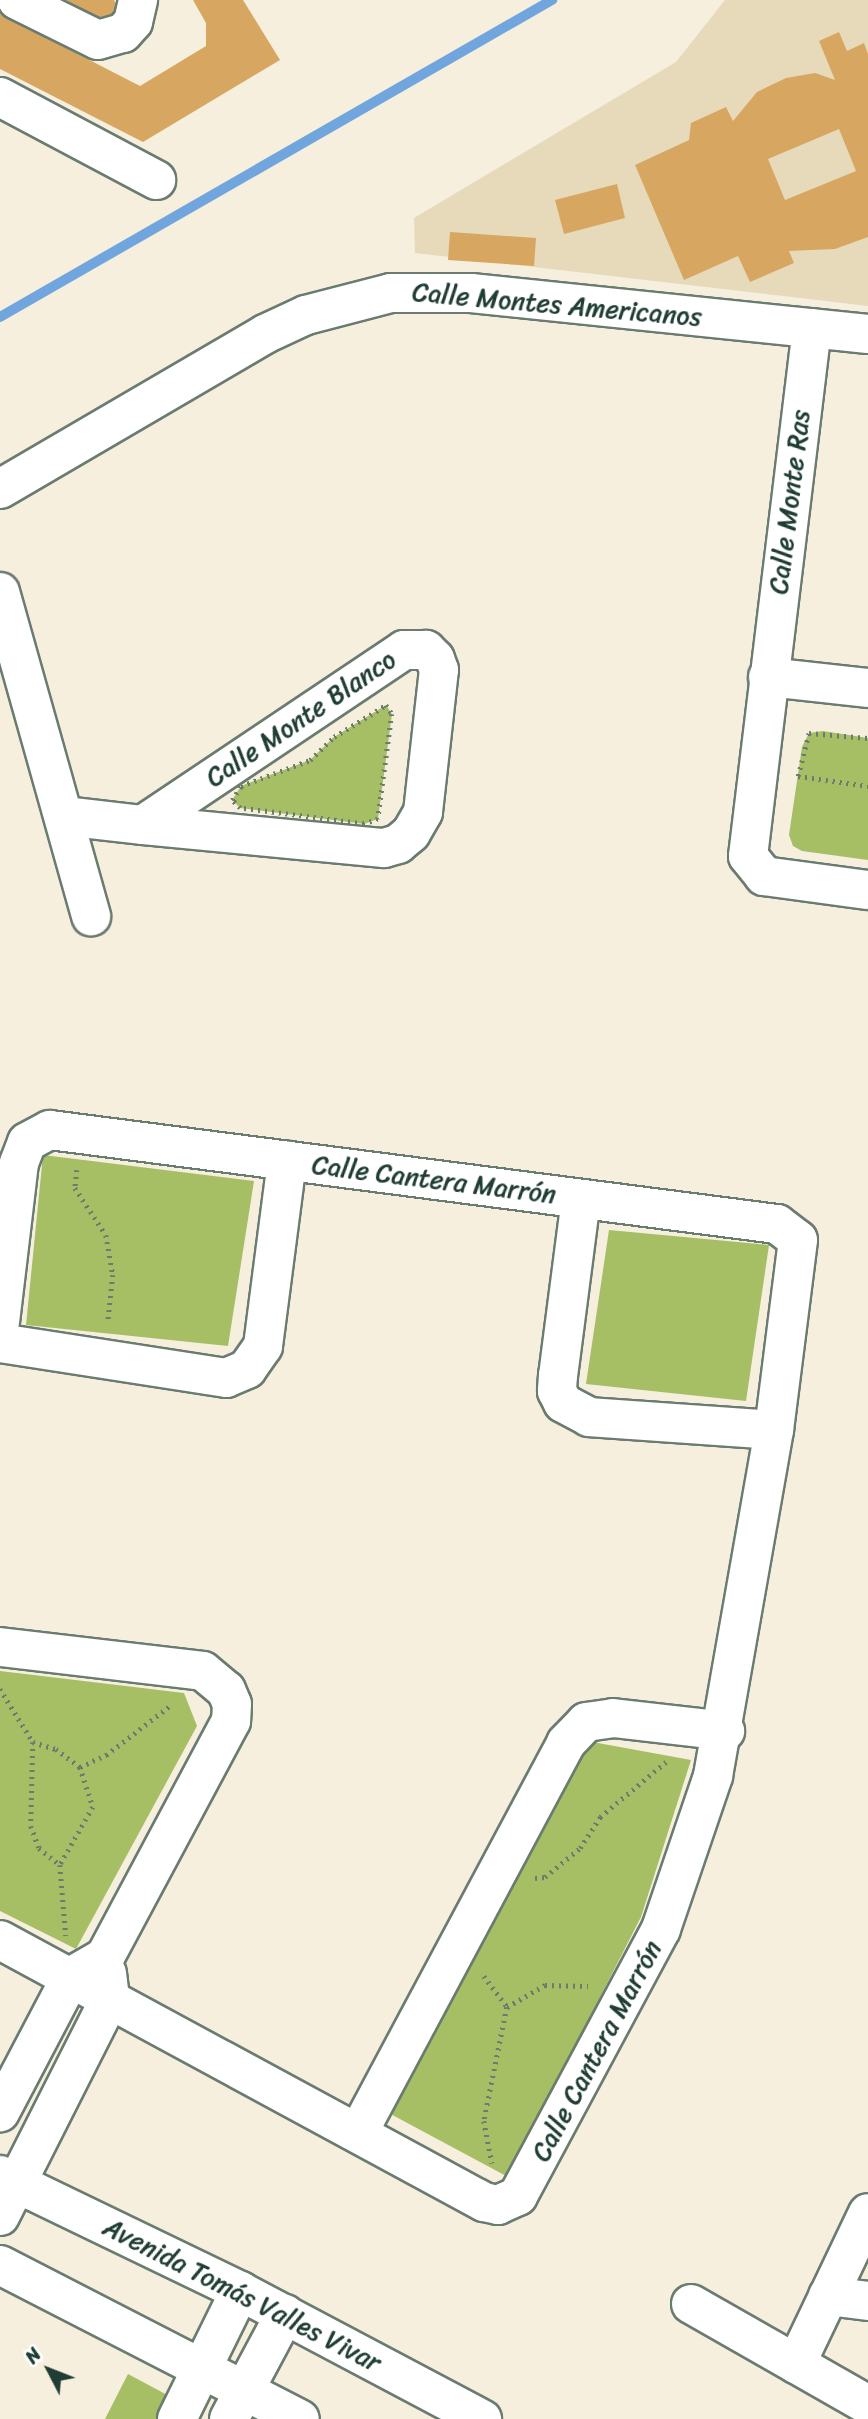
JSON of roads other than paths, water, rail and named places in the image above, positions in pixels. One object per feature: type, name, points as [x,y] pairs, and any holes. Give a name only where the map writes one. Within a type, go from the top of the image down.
[{"type":"street","points":[[18,0],[98,40],[124,33],[134,22],[138,0]]},
{"type":"street","points":[[0,97],[156,180]]},
{"type":"street","name":"Calle Montes Americanos","points":[[0,489],[265,334],[351,300],[425,290],[471,292],[868,334]]},
{"type":"street","name":"Calle Monte Ras","points":[[813,328],[748,856],[764,876],[868,891]]},
{"type":"street","points":[[0,592],[92,916]]},
{"type":"street","name":"Calle Monte Blanco","points":[[64,816],[143,825],[384,848],[398,844],[411,833],[423,812],[439,670],[435,659],[426,650],[404,650],[143,825]]},
{"type":"street","points":[[768,677],[868,688]]},
{"type":"street","name":"Calle Cantera Marrón","points":[[0,1322],[19,1163],[27,1142],[37,1134],[50,1130],[776,1224],[793,1232],[799,1251],[774,1430],[725,1731],[690,1852],[661,1929],[518,2196],[498,2205],[484,2202],[0,1940]]},
{"type":"street","name":"Calle Cantera Marrón","points":[[0,1343],[226,1378],[247,1369],[263,1346],[287,1161]]},
{"type":"street","name":"Calle Cantera Marrón","points":[[581,1199],[558,1375],[557,1391],[564,1403],[589,1417],[774,1430]]},
{"type":"street","points":[[0,1647],[203,1671],[226,1690],[232,1704],[231,1721],[105,1957],[71,1978],[6,2100],[53,2111]]},
{"type":"street","points":[[359,2133],[566,1742],[586,1722],[612,1718],[725,1731]]},
{"type":"street","points":[[5,2192],[53,2111],[110,1998],[105,1957]]},
{"type":"street","name":"Avenida Tomás Valles Vivar","points":[[5,2192],[240,2291],[482,2419]]},
{"type":"street","points":[[796,2364],[868,2213]]},
{"type":"street","points":[[0,2265],[203,2367],[237,2404],[300,2419]]},
{"type":"street","points":[[177,2419],[240,2291]]},
{"type":"street","points":[[828,2296],[868,2301]]},
{"type":"street","points":[[691,2304],[868,2405]]},
{"type":"street","points":[[237,2404],[285,2314]]},
{"type":"waterway","points":[[0,317],[552,0]]}]
